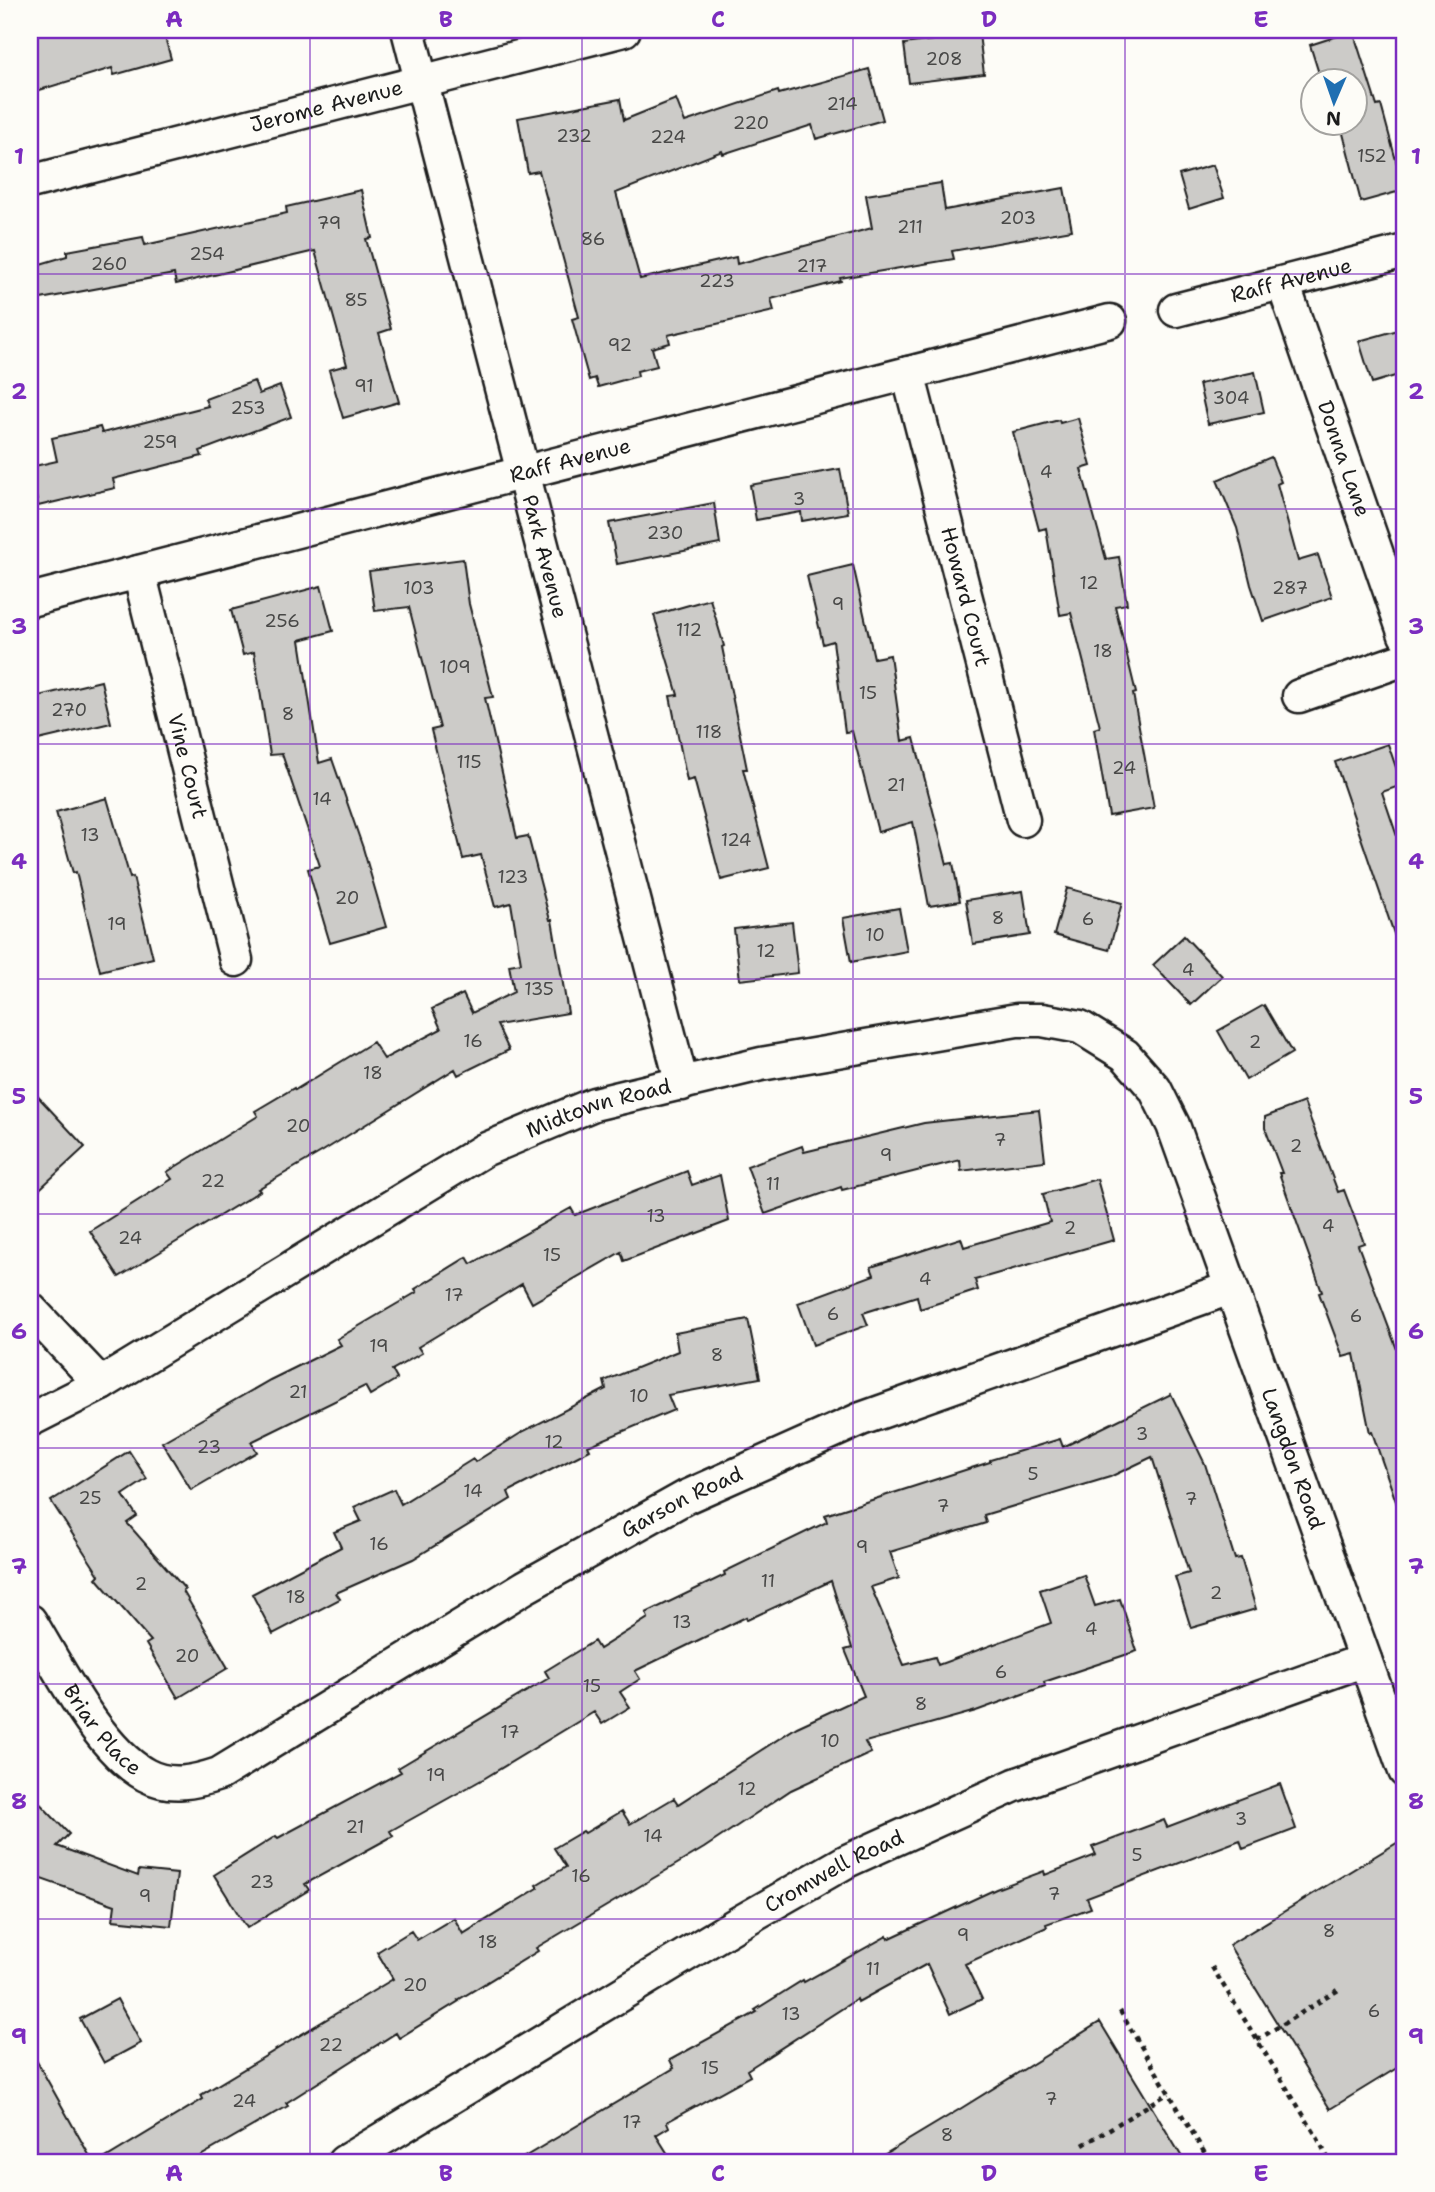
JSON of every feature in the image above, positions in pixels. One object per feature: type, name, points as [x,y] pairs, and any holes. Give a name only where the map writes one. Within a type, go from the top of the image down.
[{"type":"street","name":"Park Avenue","points":[[408,30],[682,1084]]},
{"type":"street","name":"Jerome Avenue","points":[[30,182],[624,30]]},
{"type":"street","name":"Raff Avenue","points":[[1177,310],[1405,251]]},
{"type":"street","name":"Donna Lane","points":[[1283,283],[1405,635]]},
{"type":"street","name":"Raff Avenue","points":[[30,600],[1110,321]]},
{"type":"street","name":"Howard Court","points":[[908,373],[1023,820]]},
{"type":"street","name":"Vine Court","points":[[139,572],[236,960]]},
{"type":"street","points":[[1300,696],[1405,659]]},
{"type":"street","name":"Midtown Road","points":[[30,1420],[100,1384],[484,1150],[594,1104],[761,1064],[1017,1020],[1042,1020],[1080,1027],[1125,1055],[1155,1089],[1180,1146]]},
{"type":"street","name":"Langdon Road","points":[[1180,1146],[1405,1771]]},
{"type":"street","name":"Garson Road","points":[[169,1782],[192,1783],[219,1774],[525,1587],[686,1497],[861,1419],[1230,1287]]},
{"type":"street","points":[[30,1309],[100,1384]]},
{"type":"street","name":"Briar Place","points":[[30,1621],[93,1721],[123,1759],[148,1776],[169,1782]]},
{"type":"street","name":"Cromwell Road","points":[[344,2162],[737,1924],[847,1861],[1015,1785],[1365,1660]]},
{"type":"path","points":[[1212,1967],[1330,2162]]},
{"type":"path","points":[[1257,2040],[1340,1989]]},
{"type":"path","points":[[1120,2011],[1210,2162]]},
{"type":"path","points":[[1083,2145],[1169,2093]]},
{"type":"building","points":[[30,30],[163,30],[171,59],[114,75],[112,68],[30,93]]},
{"type":"building","points":[[1353,31],[1364,66],[1317,66],[1310,45]]},
{"type":"building","points":[[979,34],[984,74],[909,83],[904,44]]},
{"type":"building","points":[[869,69],[883,120],[816,139],[812,125],[723,154],[722,151],[616,193],[640,279],[736,257],[737,264],[872,228],[866,195],[941,183],[945,210],[1064,188],[1072,230],[952,251],[954,259],[840,278],[841,281],[771,299],[774,311],[668,335],[670,343],[652,348],[657,366],[637,371],[638,376],[598,387],[595,378],[589,380],[572,319],[579,317],[539,171],[528,173],[518,118],[620,99],[624,120],[676,99],[685,122],[778,91],[779,94]]},
{"type":"building","points":[[1368,78],[1377,106],[1381,105],[1404,190],[1361,202],[1344,136],[1368,136]]},
{"type":"building","points":[[1213,165],[1224,198],[1189,209],[1179,175]]},
{"type":"building","points":[[361,190],[372,238],[366,239],[391,329],[379,333],[399,402],[343,418],[329,370],[347,365],[315,251],[176,284],[174,274],[30,301],[30,267],[67,256],[67,251],[143,237],[145,245],[287,213],[286,207]]},
{"type":"building","points":[[1405,328],[1405,373],[1372,383],[1359,341]]},
{"type":"building","points":[[1255,372],[1264,412],[1208,424],[1199,384]]},
{"type":"building","points":[[254,381],[259,394],[280,386],[291,417],[200,451],[202,456],[113,479],[115,488],[38,506],[30,467],[57,461],[52,438],[100,427],[102,433],[208,406],[205,399]]},
{"type":"building","points":[[1078,418],[1091,466],[1081,469],[1106,559],[1119,557],[1127,604],[1115,606],[1136,693],[1133,694],[1154,808],[1109,816],[1094,729],[1100,727],[1071,613],[1060,615],[1046,528],[1039,530],[1013,432]]},
{"type":"building","points":[[1271,457],[1281,482],[1277,484],[1298,561],[1318,555],[1332,597],[1263,621],[1237,528],[1217,480]]},
{"type":"building","points":[[840,469],[848,513],[802,521],[801,512],[756,520],[750,485]]},
{"type":"building","points":[[714,503],[720,544],[617,564],[609,523]]},
{"type":"building","points":[[463,559],[469,604],[493,697],[485,698],[517,838],[528,836],[552,920],[568,1013],[497,1025],[509,1050],[458,1075],[455,1069],[119,1277],[90,1231],[172,1179],[167,1172],[258,1116],[255,1111],[373,1042],[384,1059],[441,1029],[432,1009],[463,994],[472,1013],[514,992],[509,965],[521,963],[511,903],[495,907],[481,855],[463,859],[431,730],[440,728],[409,607],[375,611],[369,571]]},
{"type":"building","points":[[853,565],[874,658],[890,655],[902,741],[914,738],[947,864],[953,863],[960,901],[929,906],[913,822],[878,832],[852,731],[845,732],[833,641],[823,644],[807,576]]},
{"type":"building","points":[[321,586],[333,631],[300,640],[319,763],[332,759],[363,848],[386,927],[330,943],[308,869],[320,866],[282,754],[270,755],[254,652],[243,655],[231,610]]},
{"type":"building","points":[[710,599],[724,646],[722,647],[747,769],[743,769],[769,868],[721,880],[694,779],[687,781],[670,696],[678,695],[654,615]]},
{"type":"building","points":[[101,681],[111,723],[30,742],[30,698]]},
{"type":"building","points":[[1388,744],[1402,785],[1382,792],[1405,860],[1405,953],[1401,954],[1335,762]]},
{"type":"building","points":[[107,798],[130,878],[133,877],[153,958],[100,971],[76,872],[73,873],[56,812]]},
{"type":"building","points":[[1067,888],[1122,903],[1109,950],[1054,935]]},
{"type":"building","points":[[1023,891],[1030,935],[973,944],[966,900]]},
{"type":"building","points":[[899,908],[907,951],[851,962],[843,918]]},
{"type":"building","points":[[792,922],[798,973],[740,980],[734,929]]},
{"type":"building","points":[[1184,936],[1222,976],[1191,1005],[1153,965]]},
{"type":"building","points":[[1264,1005],[1292,1053],[1246,1080],[1218,1031]]},
{"type":"building","points":[[30,1088],[85,1147],[30,1198]]},
{"type":"building","points":[[1304,1102],[1338,1192],[1344,1190],[1364,1243],[1358,1245],[1405,1371],[1405,1515],[1401,1516],[1372,1432],[1370,1433],[1354,1354],[1343,1357],[1265,1128],[1265,1117]]},
{"type":"building","points":[[1039,1110],[1045,1161],[961,1171],[960,1160],[842,1190],[841,1187],[765,1214],[747,1166],[802,1146],[804,1152],[924,1123]]},
{"type":"building","points":[[687,1171],[692,1185],[720,1175],[729,1221],[624,1261],[621,1252],[532,1303],[522,1284],[418,1347],[422,1353],[392,1370],[397,1379],[370,1395],[365,1386],[251,1442],[257,1452],[191,1490],[162,1442],[270,1380],[341,1345],[337,1339],[417,1292],[415,1289],[467,1257],[471,1264],[571,1208],[575,1215]]},
{"type":"building","points":[[1097,1179],[1114,1240],[975,1280],[978,1290],[920,1309],[917,1296],[863,1313],[868,1325],[813,1345],[798,1303],[874,1275],[871,1267],[961,1238],[964,1247],[1050,1222],[1043,1194]]},
{"type":"building","points":[[748,1319],[760,1378],[668,1395],[674,1410],[588,1446],[590,1450],[508,1492],[511,1499],[413,1559],[336,1593],[340,1599],[273,1634],[252,1594],[341,1547],[334,1532],[361,1521],[354,1507],[394,1489],[401,1504],[473,1459],[475,1462],[524,1431],[606,1389],[604,1381],[678,1351],[675,1333]]},
{"type":"building","points":[[1171,1394],[1205,1464],[1235,1559],[1241,1558],[1256,1609],[1191,1628],[1175,1577],[1189,1573],[1152,1457],[1110,1477],[984,1515],[986,1523],[890,1552],[899,1578],[871,1587],[904,1665],[935,1657],[938,1665],[1051,1623],[1040,1590],[1084,1575],[1095,1606],[1120,1599],[1137,1651],[1044,1682],[1045,1686],[976,1711],[865,1742],[871,1753],[791,1790],[704,1848],[536,1948],[538,1951],[459,2001],[399,2038],[396,2033],[286,2103],[288,2106],[190,2162],[99,2162],[203,2099],[201,2095],[393,1979],[377,1952],[411,1931],[417,1940],[454,1918],[463,1934],[538,1888],[536,1885],[566,1867],[554,1848],[622,1811],[630,1824],[674,1798],[678,1804],[797,1727],[864,1696],[845,1650],[852,1648],[831,1581],[747,1620],[746,1617],[635,1671],[640,1679],[620,1692],[630,1707],[602,1724],[594,1712],[390,1831],[393,1836],[305,1884],[309,1890],[247,1928],[214,1875],[276,1836],[278,1838],[401,1772],[398,1768],[549,1678],[545,1671],[594,1641],[599,1649],[648,1618],[646,1613],[827,1522],[825,1515],[1060,1439],[1063,1447]]},
{"type":"building","points":[[129,1451],[147,1479],[123,1495],[137,1516],[127,1523],[185,1589],[183,1591],[228,1668],[178,1698],[146,1644],[151,1641],[96,1578],[99,1575],[51,1501]]},
{"type":"building","points":[[1280,1784],[1296,1829],[1243,1849],[1240,1840],[1087,1898],[1091,1908],[1046,1924],[1047,1927],[965,1964],[982,1999],[950,2014],[927,1964],[858,2002],[857,1999],[747,2070],[750,2076],[667,2122],[669,2127],[656,2135],[673,2162],[516,2162],[674,2068],[670,2060],[757,2012],[755,2010],[803,1980],[804,1982],[887,1936],[888,1939],[996,1889],[1044,1871],[1045,1875],[1096,1855],[1092,1847],[1164,1820],[1167,1827]]},
{"type":"building","points":[[30,1793],[69,1834],[57,1846],[138,1876],[139,1870],[177,1874],[171,1926],[113,1920],[115,1905],[41,1879],[32,1870],[30,1872]]},
{"type":"building","points":[[1405,1838],[1405,2063],[1330,2109],[1229,1945]]},
{"type":"building","points":[[117,1999],[141,2043],[104,2063],[80,2019]]},
{"type":"building","points":[[1100,2022],[1185,2162],[872,2162],[960,2109]]},
{"type":"building","points":[[30,2049],[93,2162],[30,2162]]}]
